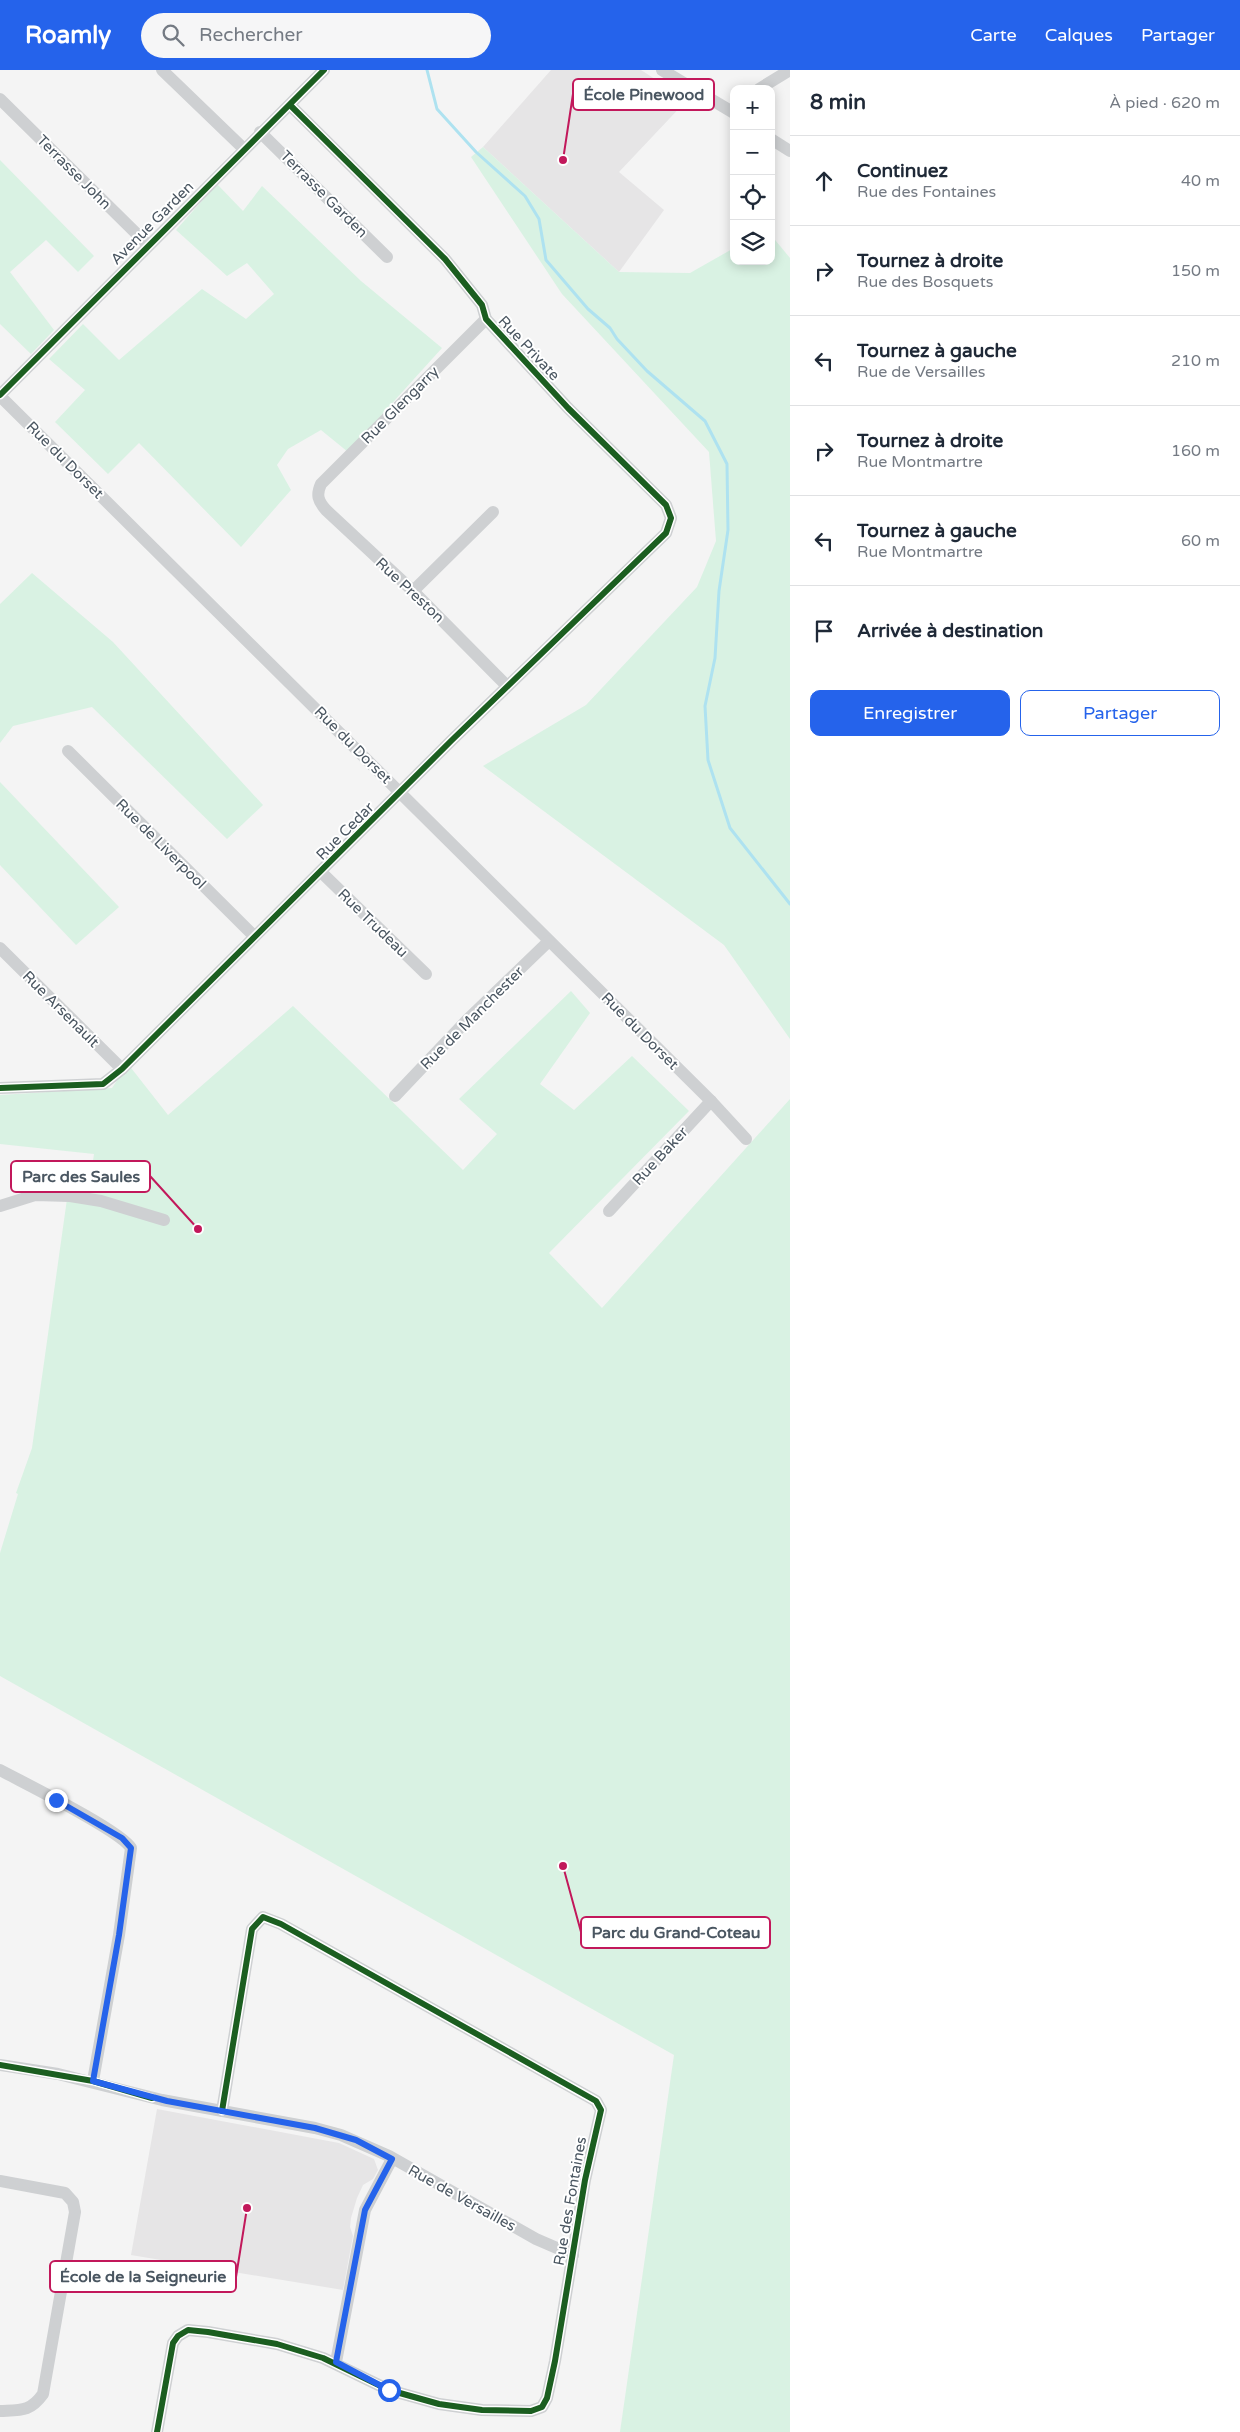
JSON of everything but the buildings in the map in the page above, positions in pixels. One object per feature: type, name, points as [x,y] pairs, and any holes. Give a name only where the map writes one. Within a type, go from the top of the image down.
[{"type":"street","points":[[162,70],[244,149]]},
{"type":"street","name":"Avenue Garden","points":[[0,395],[260,132],[324,70]]},
{"type":"street","points":[[662,70],[730,108]]},
{"type":"street","points":[[766,85],[790,70]]},
{"type":"street","name":"Terrasse John","points":[[0,99],[148,245]]},
{"type":"street","name":"Rue Private","points":[[290,105],[445,258],[482,305],[486,319],[568,408],[666,505],[671,518]]},
{"type":"street","name":"Terrasse Garden","points":[[260,132],[387,257]]},
{"type":"street","points":[[775,142],[790,151]]},
{"type":"street","name":"Rue Glengarry","points":[[317,492],[328,477],[486,319]]},
{"type":"street","name":"Rue du Dorset","points":[[0,395],[711,1101],[746,1139]]},
{"type":"street","name":"Rue Preston","points":[[317,492],[318,499],[326,510],[413,591],[507,686]]},
{"type":"street","points":[[413,591],[493,512]]},
{"type":"street","name":"Rue Cedar","points":[[0,1088],[104,1084],[122,1069],[507,686],[666,533],[671,518]]},
{"type":"street","name":"Rue de Liverpool","points":[[68,751],[254,936]]},
{"type":"street","name":"Rue Trudeau","points":[[321,872],[426,974]]},
{"type":"street","name":"Rue de Manchester","points":[[396,1096],[468,1019],[549,941]]},
{"type":"street","name":"Rue Arsenault","points":[[0,948],[122,1069]]},
{"type":"street","name":"Rue Baker","points":[[609,1211],[711,1101]]},
{"type":"street","points":[[0,1206],[35,1195],[70,1196],[101,1201],[164,1220]]},
{"type":"street","points":[[0,1770],[105,1827],[127,1842],[131,1848],[119,1935],[93,2081]]},
{"type":"street","name":"Rue des Fontaines","points":[[157,2432],[174,2343],[178,2336],[188,2330],[277,2344],[336,2362],[389,2390],[439,2404],[482,2410],[531,2411],[542,2407],[548,2398],[585,2180],[601,2110],[596,2101],[281,1924],[263,1917],[252,1929],[222,2111]]},
{"type":"street","name":"Rue de Versailles","points":[[0,2065],[93,2081],[156,2098],[342,2135],[392,2159],[536,2239],[573,2255]]},
{"type":"street","points":[[336,2362],[365,2210],[392,2159]]},
{"type":"street","points":[[0,2181],[66,2193],[73,2202],[76,2212],[44,2394],[35,2406],[27,2409],[0,2411]]},
{"type":"shaded area","points":[[551,70],[641,70],[687,100],[619,172],[664,210],[619,272],[483,147]]},
{"type":"shaded area","points":[[157,2109],[339,2143],[374,2159],[378,2170],[373,2179],[363,2185],[351,2218],[350,2227],[353,2236],[343,2290],[131,2255]]},
{"type":"green space","points":[[483,147],[619,272],[690,273],[730,250],[730,265],[775,265],[775,240],[790,258],[790,1039],[724,945],[483,766],[586,705],[697,587],[716,541],[709,452],[562,294],[471,157]]},
{"type":"green space","points":[[0,160],[94,256],[78,272],[46,240],[10,272],[54,330],[31,354],[0,324]]},
{"type":"green space","points":[[217,184],[243,211],[262,186],[361,281],[442,348],[348,452],[321,430],[288,449],[277,465],[291,490],[241,547],[139,443],[108,474],[55,422],[85,390],[49,359],[83,324],[119,360],[202,289],[246,319],[274,294],[247,263],[227,276],[176,230]]},
{"type":"green space","points":[[32,573],[113,642],[263,805],[227,839],[92,707],[13,726],[0,743],[0,604]]},
{"type":"green space","points":[[0,782],[119,907],[76,945],[0,865]]},
{"type":"green space","points":[[571,991],[590,1013],[540,1084],[574,1110],[632,1056],[689,1111],[549,1253],[602,1308],[790,1099],[790,2432],[620,2432],[674,2055],[0,1676],[0,1553],[18,1494],[16,1493],[32,1448],[67,1199],[88,1195],[94,1154],[0,1144],[0,1095],[112,1088],[128,1064],[168,1115],[293,1006],[463,1170],[497,1134],[459,1099]]},
{"type":"waterway","points":[[427,70],[437,109],[476,152],[525,196],[539,219],[546,260],[588,309],[610,328],[617,339],[647,371],[705,421],[727,464],[728,530],[719,591],[715,658],[705,706],[708,760],[730,828],[790,904]]},
{"type":"cycle path","points":[[0,395],[324,70]]},
{"type":"cycle path","points":[[0,1088],[103,1084],[122,1069],[452,740],[666,533],[671,518],[666,505],[568,408],[486,319],[482,305],[445,259],[290,105]]},
{"type":"cycle path","points":[[157,2432],[173,2343],[178,2336],[188,2330],[277,2344],[323,2358],[389,2390],[439,2404],[482,2410],[531,2411],[542,2407],[547,2398],[555,2361],[585,2180],[601,2110],[596,2101],[281,1924],[263,1917],[252,1929],[222,2111]]},
{"type":"cycle path","points":[[0,2065],[93,2081],[152,2098]]},
{"type":"place","name":"École Pinewood","points":[[563,160]]},
{"type":"place","name":"Parc des Saules","points":[[198,1229]]},
{"type":"place","name":"Parc du Grand-Coteau","points":[[563,1866]]},
{"type":"place","name":"École de la Seigneurie","points":[[247,2208]]},
{"type":"route","points":[[56,1800],[105,1827],[127,1842],[131,1848],[132,1857],[93,2081],[167,2101],[315,2128],[342,2135],[356,2140],[392,2159],[365,2210],[336,2362],[389,2390]]}]
